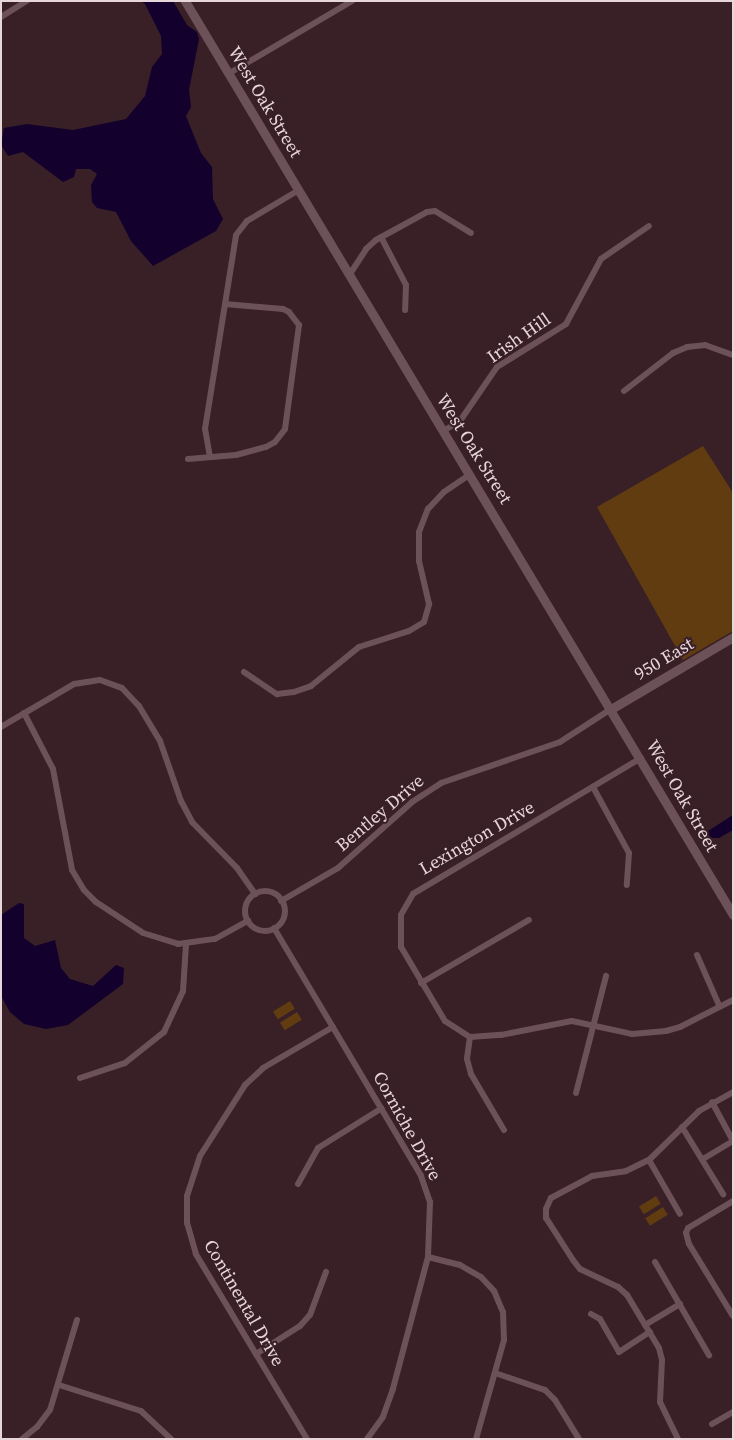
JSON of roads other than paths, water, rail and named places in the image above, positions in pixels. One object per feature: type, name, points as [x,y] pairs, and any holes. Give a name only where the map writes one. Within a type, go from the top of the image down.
[{"type":"main road","name":"West Oak Street","points":[[184,1],[641,758],[733,915]]},
{"type":"main road","name":"950 East","points":[[612,710],[733,637]]},
{"type":"street","points":[[1,17],[27,1]]},
{"type":"street","points":[[228,74],[352,1]]},
{"type":"street","points":[[210,457],[204,429],[240,228],[247,220],[299,190]]},
{"type":"street","points":[[350,274],[366,248],[381,237],[427,212],[435,211],[471,233]]},
{"type":"street","name":"Irish Hill","points":[[443,431],[460,421],[497,367],[566,324],[601,259],[649,226]]},
{"type":"street","points":[[381,237],[406,285],[405,310]]},
{"type":"street","points":[[188,459],[243,453],[266,447],[280,437],[285,429],[299,333],[294,318],[282,310],[225,304]]},
{"type":"street","points":[[624,390],[673,353],[687,347],[705,345],[733,355]]},
{"type":"street","points":[[244,672],[277,694],[294,692],[311,686],[359,647],[409,631],[424,622],[429,604],[419,561],[419,532],[428,509],[444,492],[470,474]]},
{"type":"street","points":[[1,727],[83,681],[100,680],[122,688],[139,706],[160,741],[181,801],[192,822],[237,868],[255,894]]},
{"type":"street","name":"Bentley Drive","points":[[282,901],[338,868],[412,802],[441,783],[560,742],[612,710]]},
{"type":"street","points":[[24,713],[53,769],[66,848],[77,880],[102,908],[160,941],[186,945],[215,939],[248,921]]},
{"type":"street","name":"Lexington Drive","points":[[470,1037],[444,1021],[421,983],[399,938],[401,915],[413,894],[641,758]]},
{"type":"street","points":[[593,787],[629,853],[628,885]]},
{"type":"street","points":[[270,892],[282,901],[284,914],[274,928],[260,930],[248,921],[246,904],[255,894],[270,892]]},
{"type":"street","points":[[421,983],[529,920]]},
{"type":"street","name":"Corniche Drive","points":[[274,928],[421,1176],[430,1202],[428,1257],[389,1402],[368,1439]]},
{"type":"street","points":[[80,1078],[125,1063],[164,1032],[183,991],[186,945]]},
{"type":"street","points":[[697,955],[719,1005]]},
{"type":"street","points":[[576,1093],[606,976]]},
{"type":"street","points":[[504,1130],[471,1074],[467,1059],[470,1037],[501,1035],[566,1022],[593,1025],[632,1034],[666,1031],[680,1027],[719,1005],[733,1000]]},
{"type":"street","name":"Continental Drive","points":[[306,1439],[193,1246],[187,1223],[190,1182],[200,1156],[245,1084],[263,1068],[334,1027]]},
{"type":"street","points":[[678,1439],[660,1402],[662,1360],[650,1332],[627,1295],[618,1287],[587,1273],[573,1260],[546,1218],[546,1209],[551,1198],[592,1176],[626,1171],[649,1160],[682,1127],[712,1102],[733,1092]]},
{"type":"street","points":[[703,1159],[733,1141],[712,1102]]},
{"type":"street","points":[[298,1184],[318,1148],[382,1108]]},
{"type":"street","points":[[682,1127],[723,1194]]},
{"type":"street","points":[[649,1160],[680,1214]]},
{"type":"street","points":[[733,1201],[688,1228],[686,1233],[689,1244],[733,1316]]},
{"type":"street","points":[[428,1257],[472,1270],[488,1283],[498,1298],[505,1329],[476,1439]]},
{"type":"street","points":[[655,1262],[709,1355]]},
{"type":"street","points":[[256,1354],[300,1326],[310,1315],[326,1272]]},
{"type":"street","points":[[645,1325],[680,1304]]},
{"type":"street","points":[[591,1314],[600,1319],[619,1352],[650,1332]]},
{"type":"street","points":[[22,1439],[44,1418],[59,1385],[77,1320]]},
{"type":"street","points":[[494,1373],[545,1390],[559,1406],[579,1439]]},
{"type":"street","points":[[59,1385],[141,1411],[171,1439]]},
{"type":"street","points":[[712,1424],[733,1412]]}]
